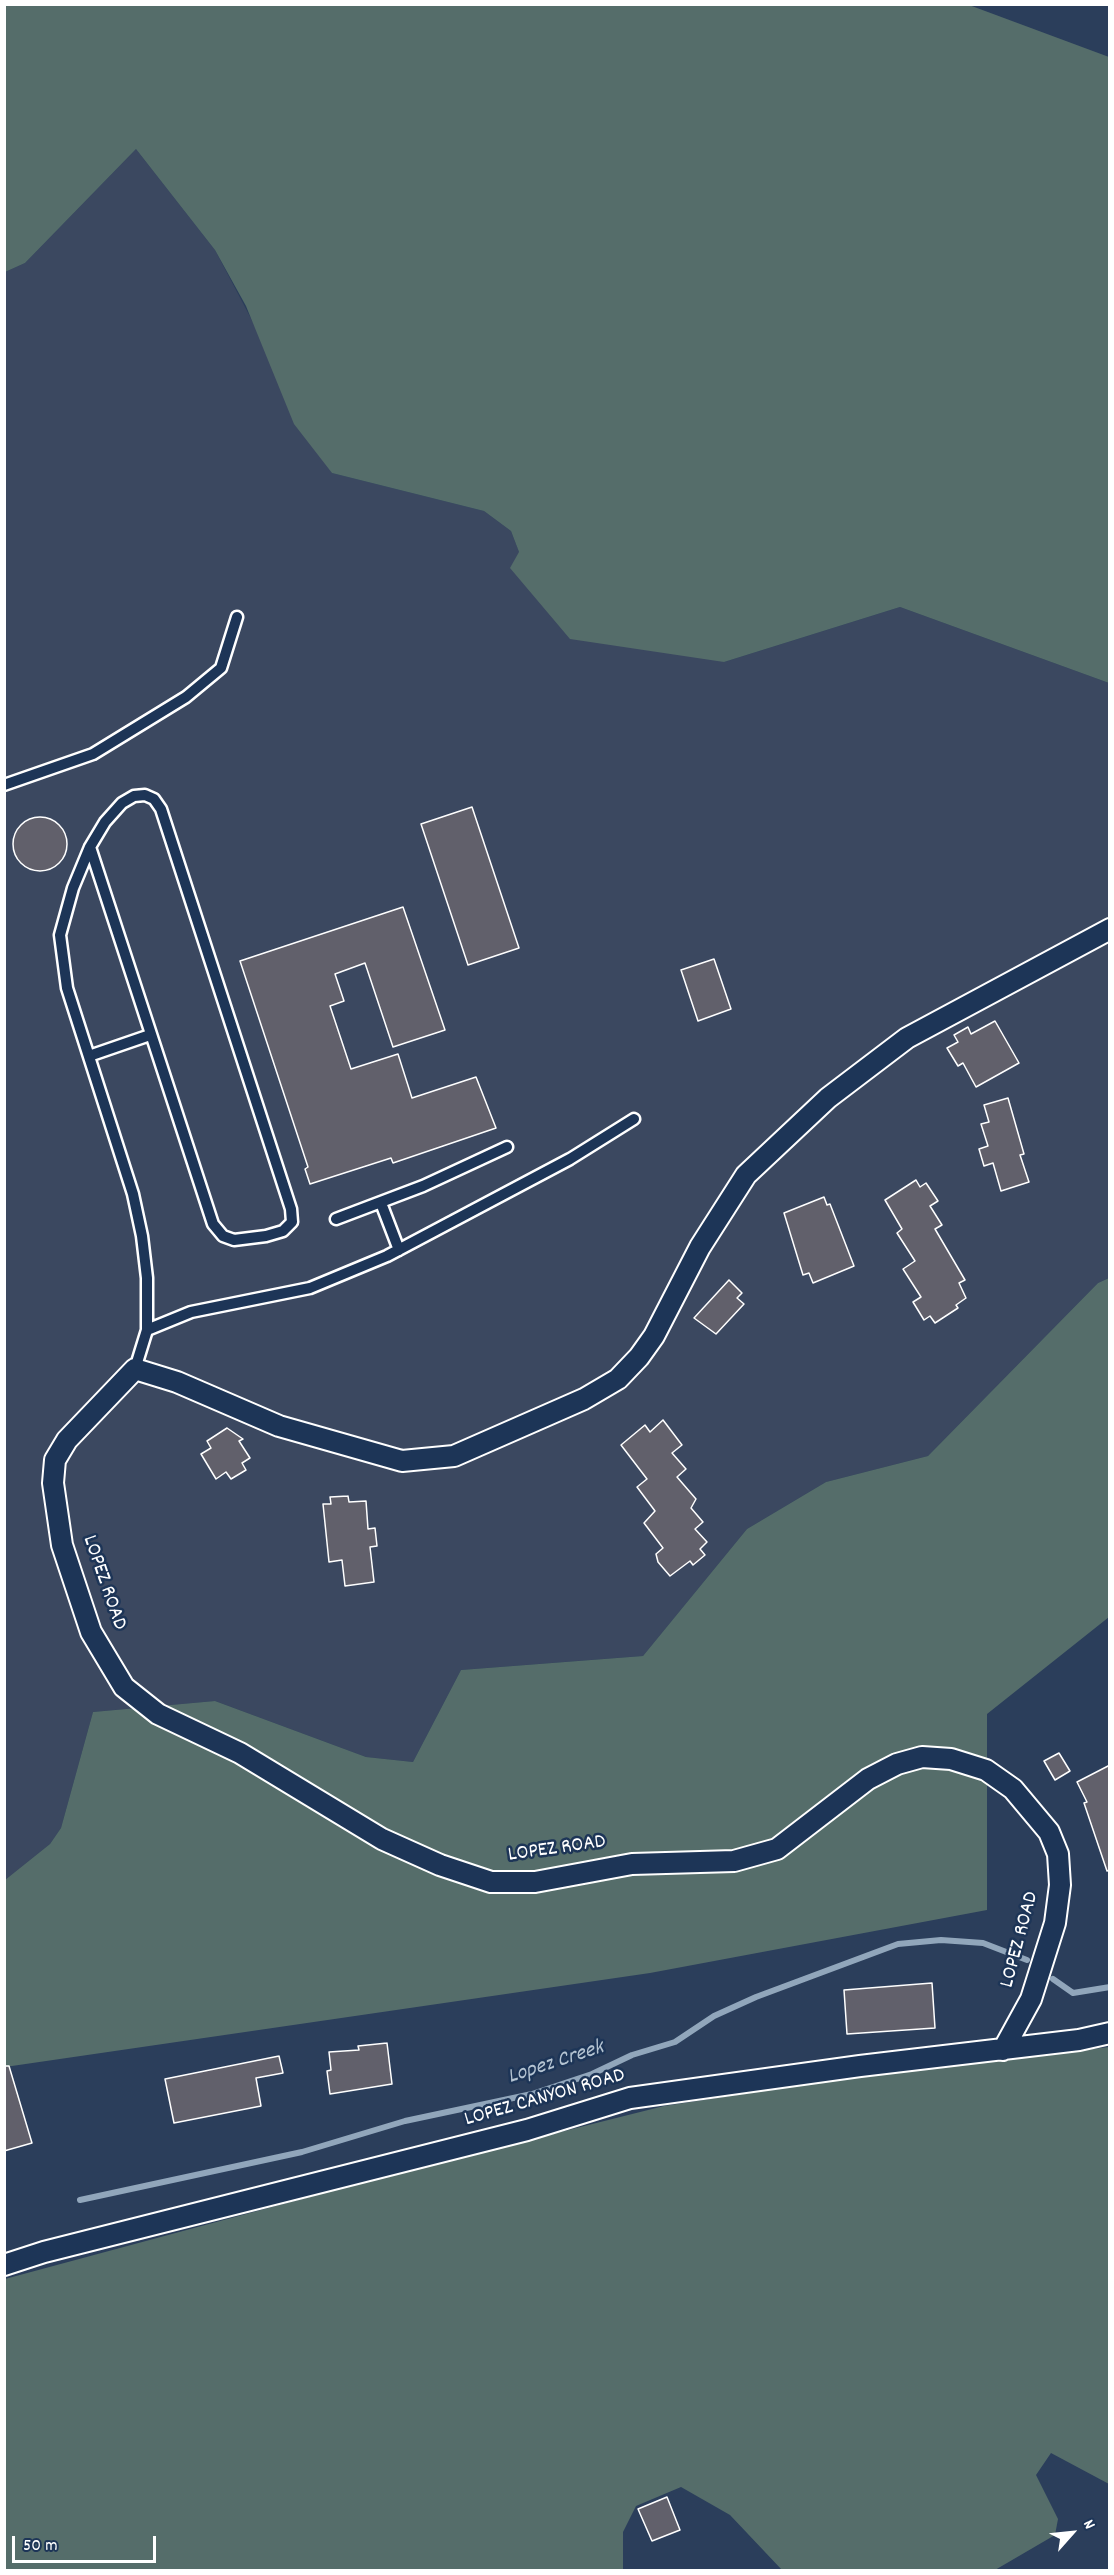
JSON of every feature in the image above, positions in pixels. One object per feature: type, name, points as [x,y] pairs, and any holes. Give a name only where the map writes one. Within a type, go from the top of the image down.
[{"type":"street","points":[[135,1369],[177,1382],[279,1426],[402,1461],[454,1456],[584,1399],[618,1379],[639,1357],[654,1336],[700,1247],[746,1175],[828,1098],[908,1038],[1110,929]]},
{"type":"street","name":"LOPEZ ROAD","points":[[135,1369],[67,1440],[55,1460],[53,1483],[62,1545],[91,1632],[124,1687],[158,1713],[274,1771],[382,1839],[440,1865],[491,1882],[535,1882],[632,1864],[734,1861],[755,1857],[777,1849],[867,1779],[897,1764],[922,1757],[951,1759],[986,1770],[1013,1789],[1048,1832],[1058,1854],[1060,1885],[1055,1923],[1031,1999],[1003,2050]]},
{"type":"street","name":"LOPEZ CANYON ROAD","points":[[4,2265],[54,2249],[527,2130],[630,2098],[860,2066],[1079,2040],[1110,2033]]},
{"type":"lane","points":[[4,785],[93,754],[186,697],[221,668],[237,617]]},
{"type":"lane","points":[[90,847],[213,1224],[223,1236],[234,1240],[266,1236],[283,1231],[292,1222],[291,1209],[161,809],[154,799],[145,795],[134,796],[122,802],[105,822],[90,847],[73,888],[60,935],[67,988],[135,1205],[147,1278],[147,1330],[135,1369]]},
{"type":"lane","points":[[89,1056],[150,1035]]},
{"type":"lane","points":[[147,1330],[191,1312],[310,1288],[399,1250],[570,1159],[634,1119]]},
{"type":"lane","points":[[336,1219],[423,1186],[507,1147]]},
{"type":"lane","points":[[381,1203],[399,1250]]},
{"type":"shaded area","points":[[136,149],[215,250],[332,473],[484,511],[511,531],[519,552],[724,662],[900,607],[1109,683],[1109,1278],[1098,1283],[928,1456],[826,1482],[747,1529],[643,1656],[461,1670],[413,1762],[366,1757],[215,1701],[93,1712],[61,1828],[50,1844],[5,1880],[5,272],[25,263]]},
{"type":"green space","points":[[4,5],[969,5],[1109,57],[1109,683],[900,607],[724,662],[570,639],[510,568],[519,552],[511,531],[484,511],[332,473],[294,424],[246,306],[215,250],[136,149],[25,263],[5,272]]},
{"type":"green space","points":[[1109,1278],[1109,1617],[987,1714],[987,1910],[650,1973],[5,2067],[5,1880],[50,1844],[61,1828],[93,1712],[215,1701],[366,1757],[413,1762],[461,1670],[643,1656],[747,1529],[826,1482],[928,1456],[1098,1283]]},
{"type":"green space","points":[[1109,2047],[1109,2484],[1051,2453],[1036,2475],[1058,2519],[1055,2535],[995,2570],[782,2570],[730,2515],[681,2487],[636,2506],[623,2532],[623,2570],[5,2570],[5,2279],[409,2170],[664,2106],[828,2081]]},
{"type":"building","points":[[472,807],[519,948],[468,965],[421,824]]},
{"type":"building","points":[[40,817],[50,819],[59,825],[65,834],[67,844],[65,854],[59,863],[50,869],[40,871],[30,869],[21,863],[15,854],[13,844],[15,834],[21,825],[30,819]]},
{"type":"building","points":[[403,907],[445,1030],[393,1047],[365,963],[335,974],[344,1001],[330,1006],[351,1069],[398,1054],[412,1098],[476,1077],[496,1128],[393,1163],[391,1158],[310,1184],[305,1169],[308,1167],[240,961]]},
{"type":"building","points":[[714,959],[731,1009],[698,1021],[681,970]]},
{"type":"building","points":[[995,1021],[1019,1063],[976,1087],[963,1063],[958,1066],[947,1048],[958,1042],[954,1035],[968,1027],[971,1034]]},
{"type":"building","points":[[1008,1098],[1024,1154],[1020,1155],[1029,1182],[1001,1191],[993,1163],[984,1166],[979,1149],[988,1146],[981,1124],[989,1122],[984,1105]]},
{"type":"building","points":[[916,1180],[920,1187],[926,1183],[938,1201],[930,1206],[942,1225],[935,1229],[965,1280],[959,1283],[966,1298],[956,1305],[958,1308],[935,1323],[930,1316],[924,1320],[913,1302],[921,1297],[903,1269],[915,1261],[897,1233],[902,1229],[885,1200]]},
{"type":"building","points":[[824,1197],[827,1205],[830,1204],[854,1266],[813,1283],[809,1273],[803,1275],[784,1213]]},
{"type":"building","points":[[729,1280],[742,1293],[737,1298],[744,1304],[716,1334],[694,1318]]},
{"type":"building","points":[[663,1420],[682,1445],[672,1453],[686,1469],[677,1477],[696,1499],[691,1508],[703,1522],[695,1529],[707,1542],[700,1549],[705,1555],[693,1565],[690,1561],[670,1576],[658,1562],[656,1554],[663,1548],[644,1523],[655,1511],[637,1487],[647,1479],[621,1445],[645,1425],[650,1432]]},
{"type":"building","points":[[227,1428],[243,1439],[239,1441],[250,1458],[242,1463],[246,1470],[231,1479],[226,1472],[216,1479],[201,1454],[211,1448],[207,1441]]},
{"type":"building","points":[[348,1496],[349,1502],[366,1501],[368,1529],[375,1528],[377,1546],[370,1547],[374,1582],[345,1586],[342,1560],[329,1562],[323,1504],[331,1504],[330,1497]]},
{"type":"building","points":[[1059,1753],[1070,1771],[1055,1780],[1044,1761]]},
{"type":"building","points":[[1110,1765],[1110,1870],[1107,1871],[1084,1803],[1087,1802],[1077,1782]]},
{"type":"building","points":[[932,1983],[935,2028],[847,2034],[844,1990]]},
{"type":"building","points":[[387,2043],[392,2084],[330,2094],[327,2071],[331,2070],[329,2052],[359,2050],[358,2046]]},
{"type":"building","points":[[279,2056],[283,2073],[256,2078],[261,2106],[174,2123],[165,2079]]},
{"type":"building","points":[[4,2066],[9,2066],[32,2143],[4,2151]]},
{"type":"building","points":[[667,2497],[680,2530],[652,2541],[638,2509]]},
{"type":"waterway","name":"Lopez Creek","points":[[80,2200],[302,2152],[405,2121],[532,2094],[592,2074],[632,2055],[675,2042],[714,2016],[756,1997],[898,1944],[941,1940],[983,1943],[1027,1960]]},
{"type":"waterway","name":"Lopez Creek","points":[[1053,1979],[1073,1993],[1110,1987]]}]
